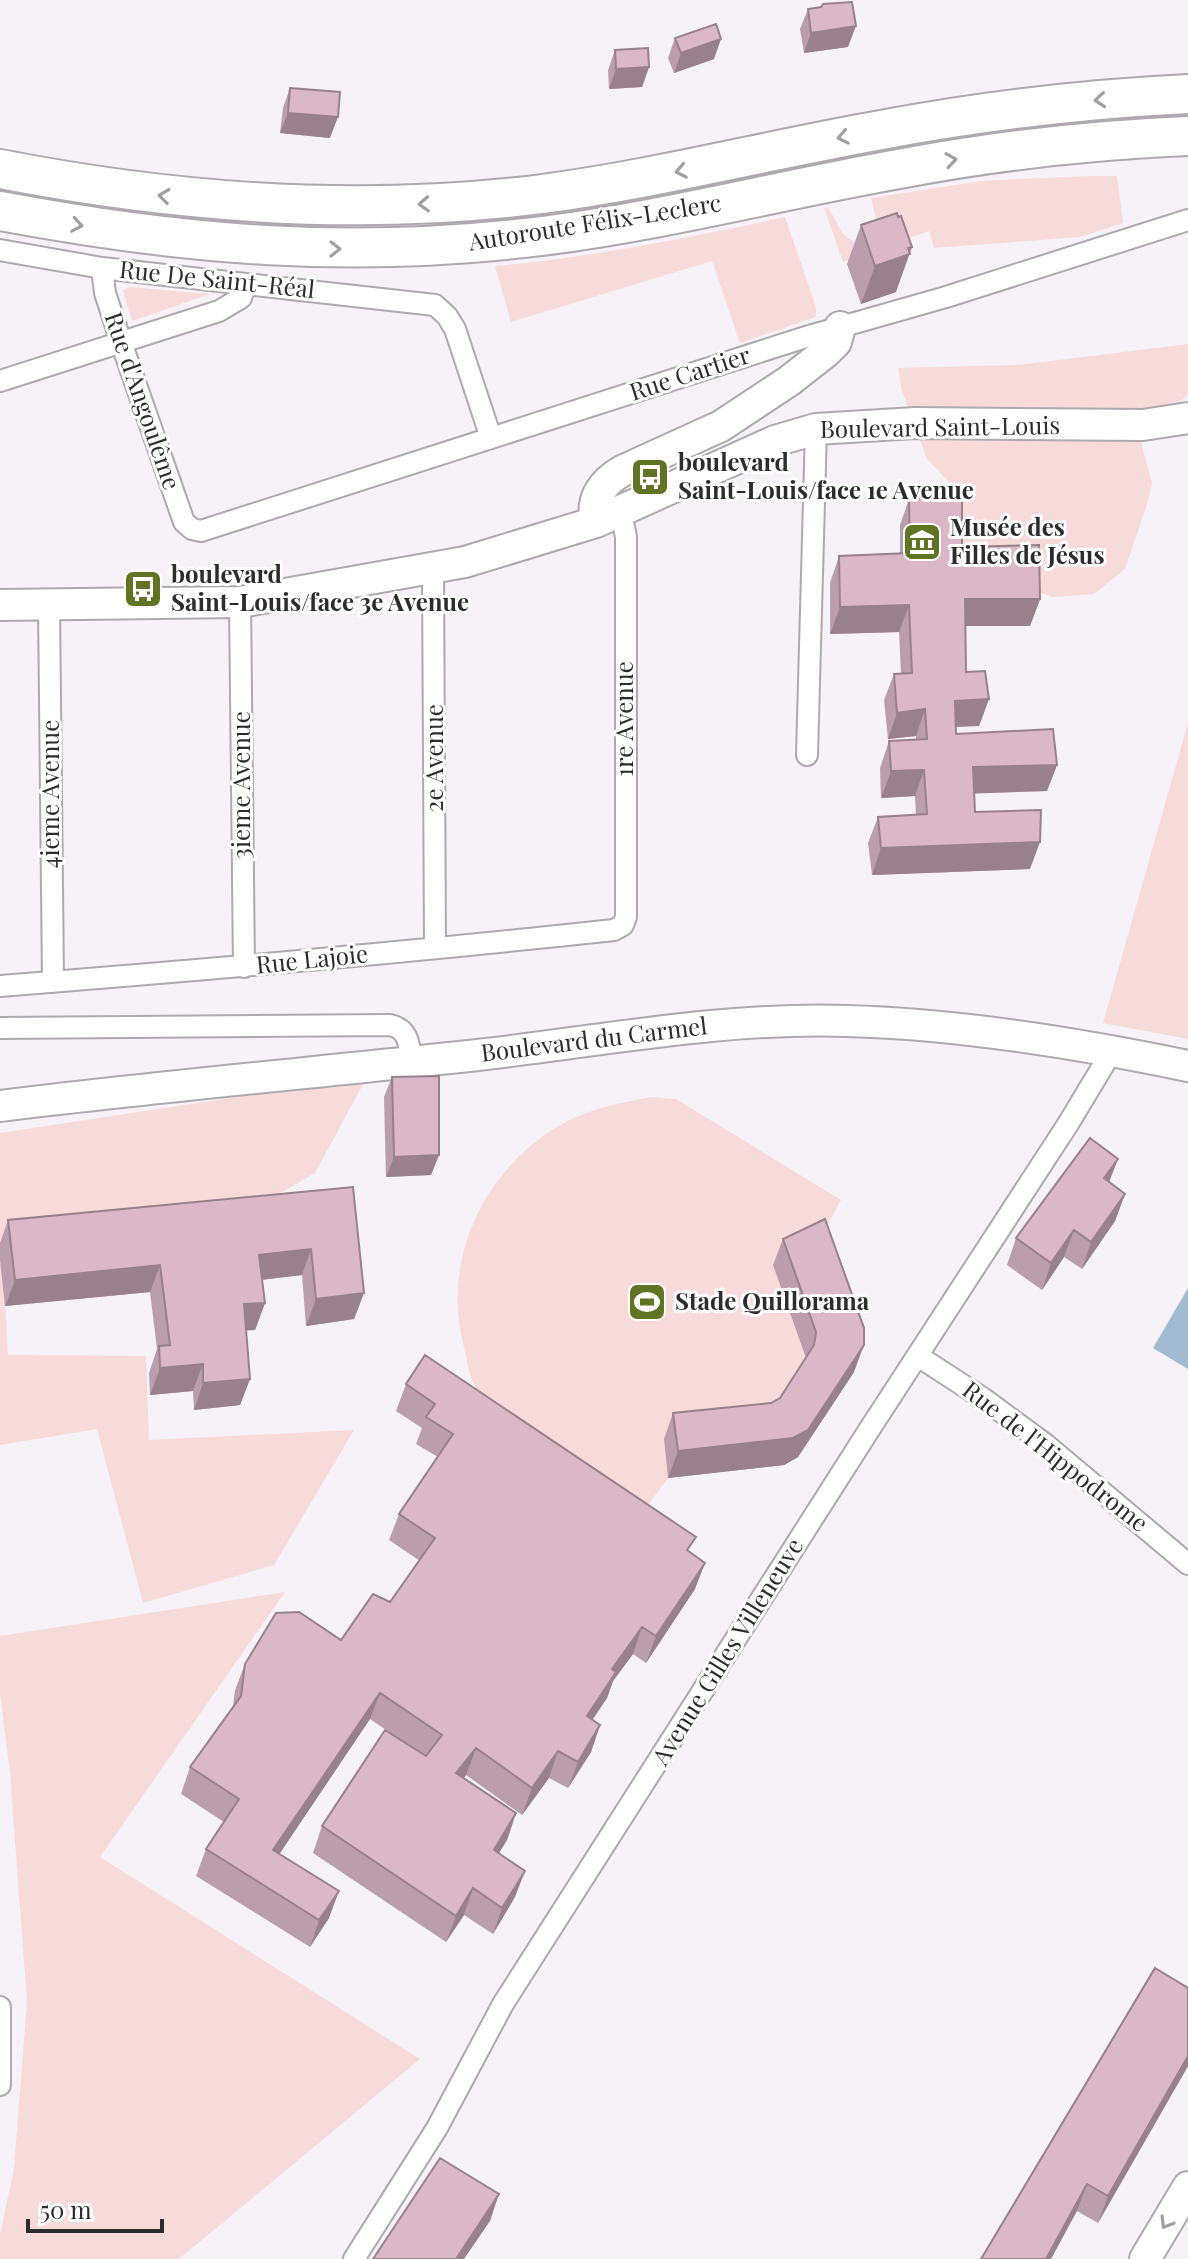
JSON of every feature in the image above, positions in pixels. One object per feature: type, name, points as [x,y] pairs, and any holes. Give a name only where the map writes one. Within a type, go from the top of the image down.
[{"type":"highway","name":"Autoroute Félix-Leclerc","points":[[0,169],[108,189],[273,205],[372,206],[456,202],[564,191],[975,114],[1188,94]]},
{"type":"highway","name":"Autoroute Félix-Leclerc","points":[[0,211],[202,242],[301,248],[373,248],[494,241],[577,231],[962,158],[1092,142],[1188,136]]},
{"type":"highway","points":[[1092,142],[1188,152]]},
{"type":"street","name":"Rue Cartier","points":[[193,529],[203,530],[840,327],[959,293],[1188,220]]},
{"type":"street","name":"Rue De Saint-Réal","points":[[0,250],[102,268],[435,305],[455,329],[491,438]]},
{"type":"street","name":"Rue d'Angoulême","points":[[102,268],[105,293],[121,342],[184,522],[193,529]]},
{"type":"street","points":[[0,381],[228,306],[241,298],[245,285]]},
{"type":"street","points":[[609,517],[595,502],[609,479],[721,426],[745,411],[826,352],[837,340],[840,327]]},
{"type":"street","name":"Boulevard Saint-Louis","points":[[0,605],[240,602],[433,569],[503,552],[609,517],[775,441],[816,429],[915,423],[1143,425],[1188,418]]},
{"type":"street","points":[[807,755],[816,429]]},
{"type":"street","name":"1re Avenue","points":[[609,517],[626,537],[626,917],[623,925]]},
{"type":"street","name":"2e Avenue","points":[[433,569],[435,948]]},
{"type":"street","name":"3ieme Avenue","points":[[240,602],[244,967]]},
{"type":"street","name":"4ieme Avenue","points":[[49,605],[53,982]]},
{"type":"street","name":"Rue Lajoie","points":[[0,986],[244,967],[614,930],[623,925]]},
{"type":"street","name":"Boulevard du Carmel","points":[[0,1106],[759,1021],[875,1022],[994,1034],[1112,1051],[1188,1066]]},
{"type":"street","points":[[0,1028],[390,1025],[406,1035],[412,1062]]},
{"type":"street","name":"Avenue Gilles Villeneuve","points":[[354,2259],[437,2128],[503,2004],[1112,1051]]},
{"type":"street","name":"Rue de l'Hippodrome","points":[[918,1356],[1045,1444],[1188,1564]]},
{"type":"street","points":[[0,2007],[0,2085]]},
{"type":"street","points":[[1145,2259],[1188,2187]]},
{"type":"shaded area","points":[[1117,176],[1123,223],[1080,237],[934,248],[929,231],[843,262],[824,208],[828,207],[843,234],[857,244],[881,239],[871,198],[981,181]]},
{"type":"shaded area","points":[[785,217],[816,307],[816,317],[740,343],[712,261],[511,322],[495,266],[641,246]]},
{"type":"shaded area","points":[[130,287],[210,294],[132,321],[123,290]]},
{"type":"shaded area","points":[[1188,344],[1188,395],[1139,435],[1152,483],[1125,569],[1094,594],[1053,597],[965,567],[953,486],[927,459],[902,391],[898,368],[1018,365]]},
{"type":"shaded area","points":[[1188,723],[1188,1039],[1103,1023]]},
{"type":"shaded area","points":[[367,1077],[315,1173],[279,1194],[2,1240],[8,1355],[146,1356],[149,1440],[354,1430],[274,1565],[143,1603],[97,1429],[0,1445],[0,1133]]},
{"type":"shaded area","name":"Stade Quillorama","points":[[651,1097],[676,1099],[841,1200],[816,1246],[798,1457],[784,1465],[669,1477],[645,1509],[486,1407],[470,1374],[458,1307],[459,1276],[465,1246],[476,1217],[511,1165],[533,1144],[570,1120],[604,1107]]},
{"type":"shaded area","points":[[285,1592],[100,1857],[420,2059],[179,2259],[0,2259],[0,2234],[14,2169],[27,2002],[10,1773],[0,1693],[0,1636]]},
{"type":"water","points":[[1188,1288],[1188,1369],[1153,1348]]},
{"type":"building","points":[[852,2],[856,26],[811,33],[808,9],[823,4]]},
{"type":"building","points":[[716,24],[721,39],[681,53],[675,38]]},
{"type":"building","points":[[648,48],[649,67],[616,69],[615,50]]},
{"type":"building","points":[[290,88],[340,92],[338,117],[288,113]]},
{"type":"building","points":[[897,213],[898,217],[901,216],[912,247],[908,248],[910,254],[875,266],[861,225]]},
{"type":"building","points":[[962,496],[962,547],[1039,545],[1040,599],[965,599],[966,672],[985,671],[989,699],[955,701],[956,734],[1053,729],[1057,765],[973,767],[975,812],[1041,810],[1040,842],[881,848],[878,817],[927,814],[924,770],[891,771],[889,741],[927,739],[925,709],[897,713],[894,674],[912,673],[909,605],[840,607],[839,556],[910,553],[909,499]]},
{"type":"building","points":[[439,1076],[439,1155],[394,1157],[392,1077]]},
{"type":"building","points":[[1090,1138],[1118,1159],[1104,1178],[1125,1194],[1091,1242],[1074,1230],[1051,1263],[1016,1238]]},
{"type":"building","points":[[353,1187],[364,1293],[316,1299],[311,1249],[259,1255],[265,1303],[244,1304],[250,1379],[203,1383],[203,1364],[160,1368],[159,1346],[170,1345],[160,1265],[15,1280],[8,1220]]},
{"type":"building","points":[[825,1219],[864,1328],[864,1345],[808,1430],[793,1438],[678,1451],[673,1413],[771,1403],[780,1398],[814,1345],[816,1332],[783,1239]]},
{"type":"building","points":[[425,1355],[696,1537],[687,1550],[705,1563],[656,1636],[642,1627],[612,1669],[616,1672],[587,1716],[600,1725],[578,1762],[558,1751],[532,1788],[476,1748],[456,1773],[516,1813],[494,1850],[525,1871],[502,1908],[473,1888],[456,1916],[322,1826],[385,1730],[426,1756],[442,1735],[380,1693],[273,1850],[339,1891],[319,1920],[206,1849],[239,1799],[190,1767],[241,1696],[245,1664],[276,1613],[299,1612],[341,1640],[373,1594],[390,1602],[435,1538],[399,1514],[453,1434],[426,1417],[435,1404],[406,1384]]},
{"type":"building","points":[[1155,1968],[1188,1988],[1188,2056],[1108,2196],[1087,2184],[1046,2259],[981,2259]]},
{"type":"building","points":[[440,2158],[499,2194],[456,2259],[373,2259]]},
{"type":"place","name":"boulevard Saint-Louis/face 1e Avenue","points":[[650,477]]},
{"type":"place","name":"Musée des Filles de Jésus","points":[[922,542]]},
{"type":"place","name":"boulevard Saint-Louis/face 3e Avenue","points":[[143,589]]},
{"type":"place","name":"Stade Quillorama","points":[[647,1302]]}]
